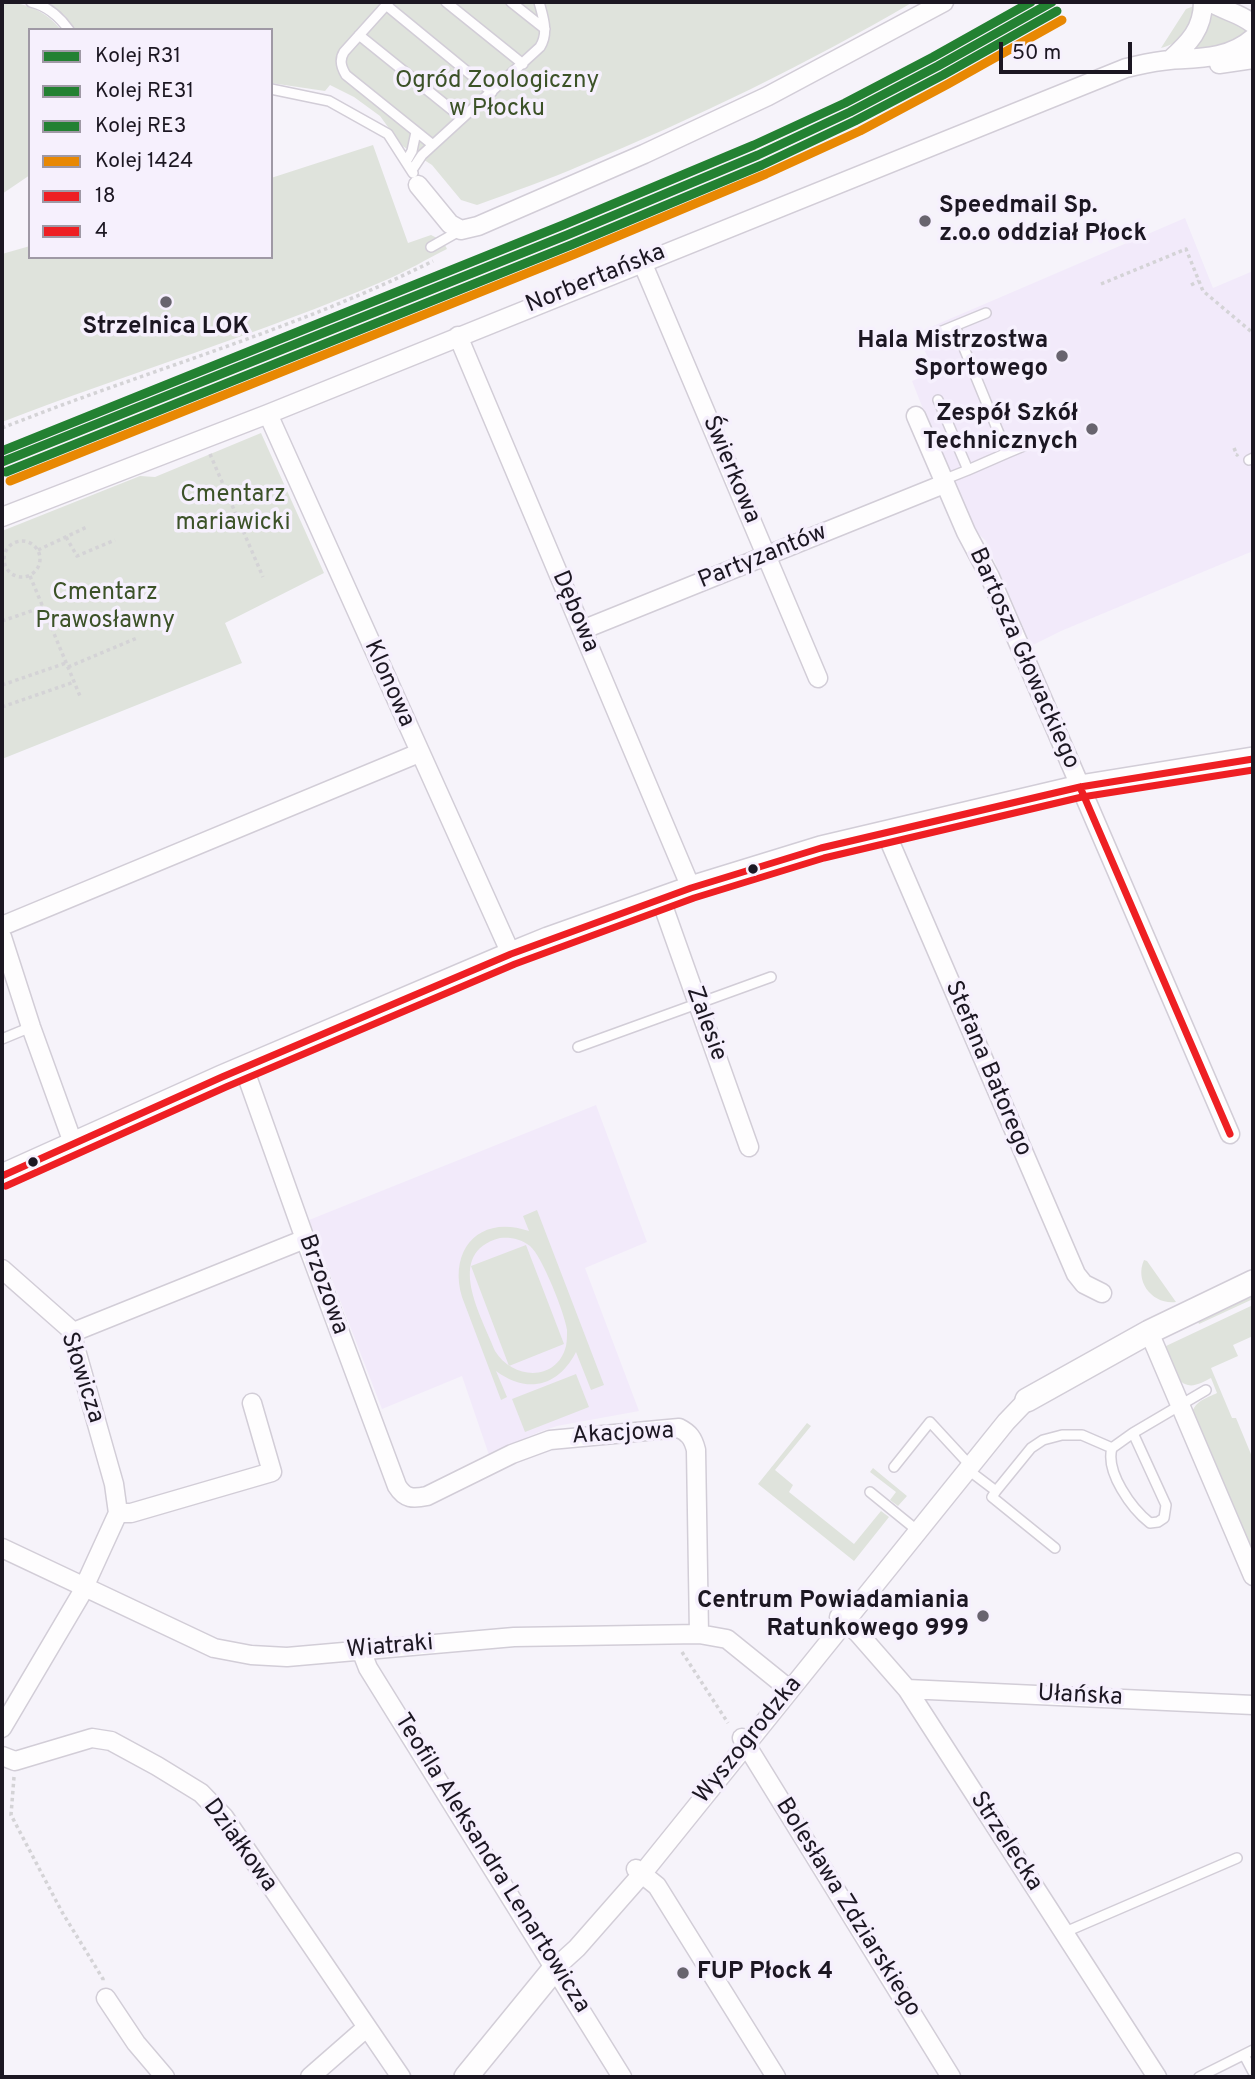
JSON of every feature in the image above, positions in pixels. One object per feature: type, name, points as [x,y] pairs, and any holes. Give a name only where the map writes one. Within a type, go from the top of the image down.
[{"type":"street","points":[[415,177],[450,224],[461,230],[478,226],[768,96],[944,2]]},
{"type":"street","points":[[1170,60],[1188,44],[1199,28],[1203,2]]},
{"type":"street","points":[[1210,2],[1235,12],[1253,24]]},
{"type":"street","points":[[1195,60],[1232,51],[1253,38]]},
{"type":"street","points":[[1195,60],[1212,64],[1253,59]]},
{"type":"street","name":"Norbertańska","points":[[2,517],[268,414],[458,335],[1126,68],[1170,60],[1195,60]]},
{"type":"street","name":"Świerkowa","points":[[642,262],[817,678]]},
{"type":"street","name":"Dębowa","points":[[458,335],[691,888]]},
{"type":"street","name":"Klonowa","points":[[268,414],[511,954]]},
{"type":"street","name":"Bartosza Głowackiego","points":[[916,416],[943,482],[990,577],[1230,1134]]},
{"type":"street","name":"Partyzantów","points":[[582,630],[943,482]]},
{"type":"street","points":[[2,926],[419,753]]},
{"type":"street","points":[[2,1175],[511,954],[691,888],[800,854],[1080,787],[1253,759]]},
{"type":"street","name":"Stefana Batorego","points":[[886,833],[1076,1274],[1084,1283],[1102,1293]]},
{"type":"street","name":"Zalesie","points":[[661,900],[749,1147]]},
{"type":"street","points":[[2,937],[73,1143]]},
{"type":"street","name":"Brzozowa","points":[[244,1068],[397,1486],[408,1497]]},
{"type":"street","points":[[71,1333],[305,1239]]},
{"type":"street","name":"Słowicza","points":[[2,1269],[67,1326],[71,1333],[114,1484],[118,1513]]},
{"type":"street","points":[[1027,1400],[1149,1332],[1253,1282]]},
{"type":"street","points":[[1149,1332],[1253,1576]]},
{"type":"street","name":"Wyszogrodzka","points":[[466,2077],[555,1968],[577,1948],[639,1872],[965,1465],[1027,1400]]},
{"type":"street","points":[[2,1728],[84,1587],[118,1513],[131,1513],[272,1472],[252,1403]]},
{"type":"street","name":"Akacjowa","points":[[408,1497],[427,1496],[512,1454],[551,1440],[679,1428],[687,1432],[696,1450],[699,1634]]},
{"type":"street","name":"Wiatraki","points":[[2,1548],[214,1648],[232,1653],[287,1657],[514,1637],[699,1634],[727,1639],[784,1685]]},
{"type":"street","name":"Strzelecka","points":[[842,1619],[858,1633],[907,1689],[1157,2077]]},
{"type":"street","name":"Teofila Aleksandra Lenartowicza","points":[[361,1650],[368,1668],[622,2077]]},
{"type":"street","name":"Ułańska","points":[[907,1689],[1253,1705]]},
{"type":"street","name":"Działkowa","points":[[9,1759],[92,1738],[111,1741],[201,1793],[224,1817],[401,2077]]},
{"type":"street","name":"Bolesława Zdziarskiego","points":[[744,1742],[951,2077]]},
{"type":"street","points":[[639,1872],[657,1886],[776,2077]]},
{"type":"street","points":[[106,1998],[136,2043],[165,2077]]},
{"type":"street","points":[[310,2077],[366,2028]]},
{"type":"lane","points":[[31,2],[49,9],[68,28]]},
{"type":"lane","points":[[446,2],[523,64]]},
{"type":"lane","points":[[510,2],[545,29]]},
{"type":"lane","points":[[415,177],[422,155],[523,64],[545,40],[540,2]]},
{"type":"lane","points":[[433,145],[343,71],[341,58],[387,4],[492,92]]},
{"type":"lane","points":[[359,35],[462,118]]},
{"type":"lane","points":[[273,89],[329,101],[388,134],[407,160],[415,177]]},
{"type":"lane","points":[[407,160],[416,132]]},
{"type":"lane","points":[[430,247],[461,230]]},
{"type":"lane","points":[[925,338],[986,313]]},
{"type":"lane","points":[[955,326],[1007,453]]},
{"type":"lane","points":[[938,400],[968,470]]},
{"type":"lane","points":[[943,482],[1038,440]]},
{"type":"lane","points":[[578,1047],[771,977]]},
{"type":"lane","points":[[2,1039],[31,1027]]},
{"type":"lane","points":[[1133,1433],[1166,1505],[1164,1518],[1158,1522],[1150,1523],[1135,1509],[1113,1474],[1110,1461],[1112,1448],[1133,1433],[1180,1404],[1206,1390]]},
{"type":"lane","points":[[894,1467],[930,1422],[965,1465],[996,1491]]},
{"type":"lane","points":[[1055,1548],[992,1497],[1031,1448],[1043,1440],[1062,1435],[1082,1435],[1112,1448]]},
{"type":"lane","points":[[870,1492],[912,1527]]},
{"type":"lane","points":[[1063,1933],[1237,1858]]},
{"type":"lane","points":[[1199,2077],[1249,2052],[1253,2072]]},
{"type":"path","points":[[1101,284],[1186,249],[1203,291],[1253,332]]},
{"type":"path","points":[[2,428],[78,398],[274,330],[387,284],[433,261]]},
{"type":"path","points":[[1191,285],[1199,281]]},
{"type":"path","points":[[208,449],[263,577]]},
{"type":"path","points":[[38,550],[87,527]]},
{"type":"path","points":[[65,537],[77,556],[115,540]]},
{"type":"path","points":[[16,541],[29,541],[38,550],[41,562],[39,568],[30,576],[25,578],[13,575],[4,568],[6,550],[16,541]]},
{"type":"path","points":[[30,576],[80,696]]},
{"type":"path","points":[[2,621],[43,607]]},
{"type":"path","points":[[52,628],[81,615]]},
{"type":"path","points":[[2,685],[67,665],[137,638]]},
{"type":"path","points":[[2,707],[74,682]]},
{"type":"path","points":[[677,1633],[677,1645],[729,1723]]},
{"type":"path","points":[[9,1759],[11,1815],[62,1912],[103,1979],[106,1998]]},
{"type":"shaded area","name":"Zespół Szkół Technicznych","points":[[1185,218],[1213,288],[1253,271],[1253,551],[1031,646],[986,541],[969,525],[912,381],[934,372],[917,333]]},
{"type":"shaded area","points":[[596,1105],[647,1242],[585,1268],[639,1411],[557,1426],[489,1455],[462,1376],[382,1409],[309,1220]]},
{"type":"green space","points":[[2,2],[34,9],[59,28],[28,28],[28,176],[2,194]]},
{"type":"green space","name":"Ogród Zoologiczny w Płocku","points":[[47,2],[913,2],[833,47],[709,109],[569,170],[477,205],[461,200],[432,165],[401,145],[380,116],[354,97],[330,85],[325,91],[273,83],[273,28],[74,28],[65,16]]},
{"type":"green space","points":[[1194,6],[1193,20],[1186,33],[1175,43],[1161,48],[1186,9]]},
{"type":"green space","points":[[1213,12],[1249,29],[1225,46],[1195,49]]},
{"type":"green space","name":"Strzelnica LOK","points":[[373,145],[408,243],[431,235],[443,241],[447,249],[339,300],[2,422],[2,254],[28,247],[28,259],[273,259],[273,177]]},
{"type":"green space","name":"Cmentarz Prawosławny","points":[[261,433],[324,573],[225,623],[242,663],[2,759],[2,531],[140,476],[155,477]]},
{"type":"green space","points":[[537,1210],[604,1385],[591,1390],[576,1352],[560,1373],[541,1383],[519,1383],[496,1371],[507,1397],[501,1400],[462,1297],[460,1264],[464,1251],[472,1240],[483,1232],[496,1227],[529,1231],[523,1216]],"holes":[[[500,1238],[516,1239],[530,1246],[541,1261],[558,1299],[567,1330],[567,1342],[561,1358],[554,1366],[544,1371],[523,1372],[503,1361],[495,1351],[476,1304],[471,1287],[473,1257],[483,1246]]]},
{"type":"green space","points":[[526,1245],[564,1344],[509,1366],[471,1266]]},
{"type":"green space","points":[[1144,1260],[1176,1302],[1160,1300],[1148,1290],[1142,1276]]},
{"type":"green space","points":[[1253,1293],[1253,1299],[1199,1324],[1197,1319]]},
{"type":"green space","points":[[1253,1305],[1253,1336],[1233,1345],[1238,1356],[1211,1368],[1253,1459],[1253,1556],[1192,1414],[1198,1403],[1217,1393],[1211,1378],[1194,1385],[1183,1383],[1172,1369],[1166,1346]]},
{"type":"green space","points":[[576,1374],[589,1407],[525,1432],[512,1399]]},
{"type":"green space","points":[[807,1423],[811,1426],[775,1470],[793,1485],[789,1492],[854,1544],[881,1511],[889,1517],[854,1561],[758,1484]]},
{"type":"green space","points":[[873,1468],[907,1496],[898,1506],[890,1500],[896,1492],[870,1472]]},
{"type":"rail line","name":"RE3","points":[[2,451],[563,225],[754,145],[845,103],[1031,2]]},
{"type":"rail line","name":"R31","points":[[2,462],[567,235],[758,155],[850,112],[1052,2]]},
{"type":"rail line","name":"RE31","points":[[6,472],[571,245],[762,165],[855,121],[1057,11]]},
{"type":"rail line","name":"1424","points":[[10,481],[575,254],[766,174],[860,131],[1062,20]]},
{"type":"transit line","name":"18","points":[[2,1176],[222,1077],[511,954],[691,888],[821,848],[1080,787],[1253,759]]},
{"type":"transit line","name":"4","points":[[6,1186],[226,1087],[515,964],[694,898],[824,858],[1082,797],[1253,770]]},
{"type":"transit line","name":"18","points":[[1080,787],[1230,1134]]},
{"type":"place","name":"Speedmail Sp. z.o.o oddział Płock","points":[[925,221]]},
{"type":"place","name":"Strzelnica LOK","points":[[166,302]]},
{"type":"place","name":"Hala Mistrzostwa Sportowego","points":[[1062,356]]},
{"type":"place","name":"Zespół Szkół Technicznych","points":[[1092,429]]},
{"type":"place","name":"Centrum Powiadamiania Ratunkowego 999","points":[[983,1616]]},
{"type":"place","name":"FUP Płock 4","points":[[683,1973]]},
{"type":"park label","name":"Cmentarz mariawicki","points":[[233,510]]}]
